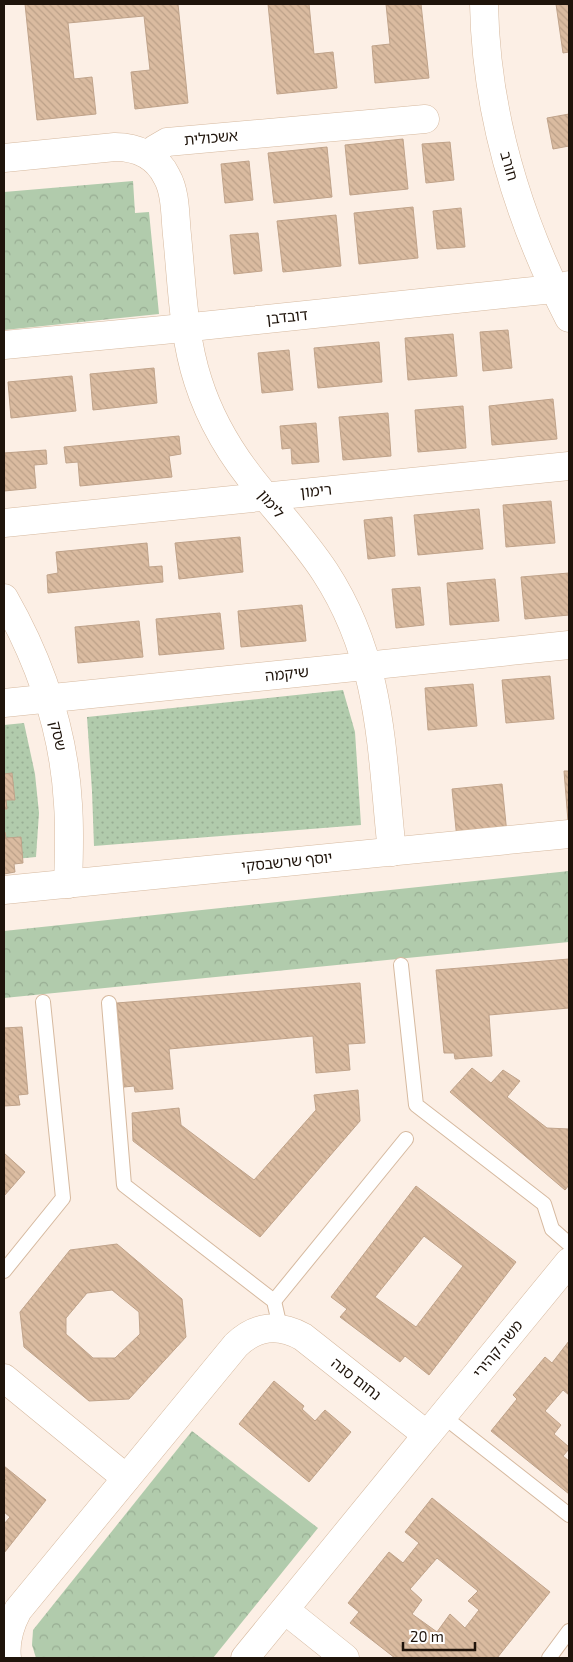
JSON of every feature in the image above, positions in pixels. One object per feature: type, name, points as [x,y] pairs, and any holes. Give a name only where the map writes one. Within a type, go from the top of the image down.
[{"type":"street","name":"חורב","points":[[484,4],[487,57],[500,131],[522,208],[562,287],[569,318]]},
{"type":"street","name":"אשכולית","points":[[150,156],[155,149],[167,142],[425,119]]},
{"type":"street","points":[[4,158],[115,147],[130,148],[150,156]]},
{"type":"street","name":"לימון","points":[[150,156],[168,178],[172,195],[186,328],[195,373],[209,410],[233,453],[265,496],[311,551],[330,580],[349,614],[368,666],[378,716],[392,852]]},
{"type":"street","name":"דובדבן","points":[[4,345],[186,328],[562,287]]},
{"type":"street","name":"רימון","points":[[4,523],[569,466]]},
{"type":"street","name":"שסק","points":[[4,598],[35,659],[57,729],[66,784],[69,842],[68,884]]},
{"type":"street","name":"שיקמה","points":[[4,703],[569,644]]},
{"type":"street","name":"יוסף שרשבסקי","points":[[4,890],[569,834]]},
{"type":"street","name":"משה קהירי","points":[[435,1426],[569,1262]]},
{"type":"street","points":[[7,1658],[10,1627],[18,1610],[126,1478],[236,1345],[253,1331],[266,1327],[280,1327]]},
{"type":"street","name":"נחום סנה","points":[[280,1327],[295,1332],[435,1426]]},
{"type":"street","points":[[4,1378],[126,1478]]},
{"type":"street","points":[[245,1658],[435,1426]]},
{"type":"street","points":[[285,1610],[345,1658]]},
{"type":"lane","points":[[400,965],[416,1105],[544,1204],[552,1229],[569,1244]]},
{"type":"lane","points":[[4,1271],[63,1198],[43,1002]]},
{"type":"lane","points":[[109,1003],[124,1185],[274,1301],[280,1327]]},
{"type":"lane","points":[[274,1301],[406,1139]]},
{"type":"lane","points":[[435,1426],[569,1516]]},
{"type":"lane","points":[[548,1658],[569,1631]]},
{"type":"green space","points":[[133,181],[135,213],[149,212],[159,314],[4,330],[4,192]]},
{"type":"green space","points":[[343,690],[355,732],[361,825],[94,846],[87,717]]},
{"type":"green space","points":[[24,723],[35,774],[39,813],[36,857],[4,860],[4,725]]},
{"type":"green space","points":[[569,871],[569,942],[4,998],[4,931]]},
{"type":"green space","points":[[192,1431],[318,1528],[213,1658],[36,1658],[32,1645],[33,1630]]},
{"type":"building","points":[[25,4],[178,4],[188,103],[135,109],[131,72],[150,70],[144,16],[68,23],[74,79],[92,77],[96,114],[37,120]]},
{"type":"building","points":[[268,4],[309,4],[314,54],[333,52],[337,88],[277,94]]},
{"type":"building","points":[[386,4],[421,4],[429,78],[375,83],[372,46],[390,44]]},
{"type":"building","points":[[556,4],[569,4],[569,52],[563,53]]},
{"type":"building","points":[[569,114],[569,146],[553,149],[547,118]]},
{"type":"building","points":[[403,139],[408,189],[350,195],[345,145]]},
{"type":"building","points":[[450,142],[454,180],[426,183],[422,144]]},
{"type":"building","points":[[327,147],[332,197],[274,203],[268,153]]},
{"type":"building","points":[[249,161],[253,200],[225,203],[221,164]]},
{"type":"building","points":[[413,207],[418,258],[359,264],[354,213]]},
{"type":"building","points":[[461,208],[465,247],[437,249],[433,211]]},
{"type":"building","points":[[336,215],[341,266],[283,272],[277,221]]},
{"type":"building","points":[[258,233],[262,271],[234,274],[230,235]]},
{"type":"building","points":[[508,330],[512,368],[483,371],[480,332]]},
{"type":"building","points":[[453,334],[457,376],[408,380],[405,338]]},
{"type":"building","points":[[379,342],[382,382],[318,388],[314,348]]},
{"type":"building","points":[[289,350],[293,390],[262,393],[258,353]]},
{"type":"building","points":[[154,368],[157,403],[93,410],[90,374]]},
{"type":"building","points":[[72,376],[76,411],[11,418],[8,382]]},
{"type":"building","points":[[553,399],[557,439],[492,445],[489,406]]},
{"type":"building","points":[[463,406],[466,448],[418,452],[415,410]]},
{"type":"building","points":[[388,413],[391,456],[343,460],[339,417]]},
{"type":"building","points":[[316,423],[319,462],[292,464],[291,448],[282,449],[280,426]]},
{"type":"building","points":[[179,436],[181,454],[169,456],[172,477],[80,486],[78,462],[66,463],[64,447]]},
{"type":"building","points":[[46,450],[47,464],[34,465],[36,488],[4,491],[4,453]]},
{"type":"building","points":[[551,501],[555,543],[506,547],[503,505]]},
{"type":"building","points":[[479,509],[483,549],[418,555],[414,515]]},
{"type":"building","points":[[392,517],[395,556],[368,559],[364,520]]},
{"type":"building","points":[[240,537],[243,572],[179,579],[175,543]]},
{"type":"building","points":[[147,543],[149,567],[162,566],[163,582],[48,593],[47,575],[58,573],[56,552]]},
{"type":"building","points":[[569,573],[569,615],[525,619],[521,577]]},
{"type":"building","points":[[495,579],[499,621],[450,625],[447,583]]},
{"type":"building","points":[[420,587],[424,625],[396,628],[392,589]]},
{"type":"building","points":[[302,605],[306,641],[241,647],[238,611]]},
{"type":"building","points":[[220,613],[224,649],[159,655],[156,619]]},
{"type":"building","points":[[139,621],[143,657],[78,663],[75,627]]},
{"type":"building","points":[[550,676],[554,719],[506,723],[502,680]]},
{"type":"building","points":[[473,684],[477,726],[428,730],[425,688]]},
{"type":"building","points":[[564,771],[569,771],[569,821],[568,821]]},
{"type":"building","points":[[12,773],[15,800],[6,800],[7,809],[4,809],[4,774]]},
{"type":"building","points":[[502,784],[507,834],[457,839],[452,789]]},
{"type":"building","points":[[4,832],[6,838],[21,837],[23,863],[14,864],[15,872],[4,874]]},
{"type":"building","points":[[569,959],[569,1008],[489,1015],[492,1056],[455,1059],[454,1053],[444,1053],[436,970]]},
{"type":"building","points":[[360,983],[365,1043],[348,1044],[350,1070],[316,1073],[313,1036],[169,1049],[173,1089],[135,1092],[134,1086],[124,1087],[117,1003]]},
{"type":"building","points":[[22,1027],[28,1094],[18,1095],[20,1105],[4,1106],[4,1028]]},
{"type":"building","points":[[472,1068],[491,1083],[503,1070],[520,1081],[507,1097],[547,1128],[569,1129],[569,1185],[565,1190],[450,1092]]},
{"type":"building","points":[[358,1090],[360,1121],[260,1237],[133,1141],[132,1113],[179,1108],[181,1125],[254,1180],[316,1110],[314,1095]]},
{"type":"building","points":[[4,1153],[25,1172],[4,1196]]},
{"type":"building","points":[[416,1186],[516,1262],[429,1375],[405,1356],[400,1362],[340,1317],[347,1309],[331,1297]],"holes":[[[424,1236],[463,1266],[416,1327],[375,1297]]]},
{"type":"building","points":[[117,1244],[182,1299],[186,1337],[129,1399],[89,1401],[24,1347],[20,1312],[70,1250]],"holes":[[[112,1290],[139,1312],[140,1334],[115,1358],[93,1358],[66,1334],[66,1318],[87,1293]]]},
{"type":"building","points":[[569,1341],[569,1395],[563,1390],[545,1411],[561,1425],[554,1434],[569,1447],[563,1456],[569,1461],[569,1494],[491,1431],[517,1399],[513,1395],[545,1357],[552,1363]]},
{"type":"building","points":[[274,1381],[304,1406],[302,1409],[315,1421],[325,1410],[351,1432],[309,1482],[239,1424]]},
{"type":"building","points":[[4,1466],[46,1500],[4,1553],[4,1524],[10,1517],[4,1512],[4,1482],[6,1480],[4,1478]]},
{"type":"building","points":[[432,1498],[550,1592],[497,1658],[395,1658],[350,1623],[359,1612],[348,1603],[389,1552],[403,1563],[419,1543],[405,1532]],"holes":[[[437,1558],[478,1591],[468,1601],[479,1610],[465,1628],[450,1614],[437,1632],[412,1614],[422,1600],[410,1589]]]}]
